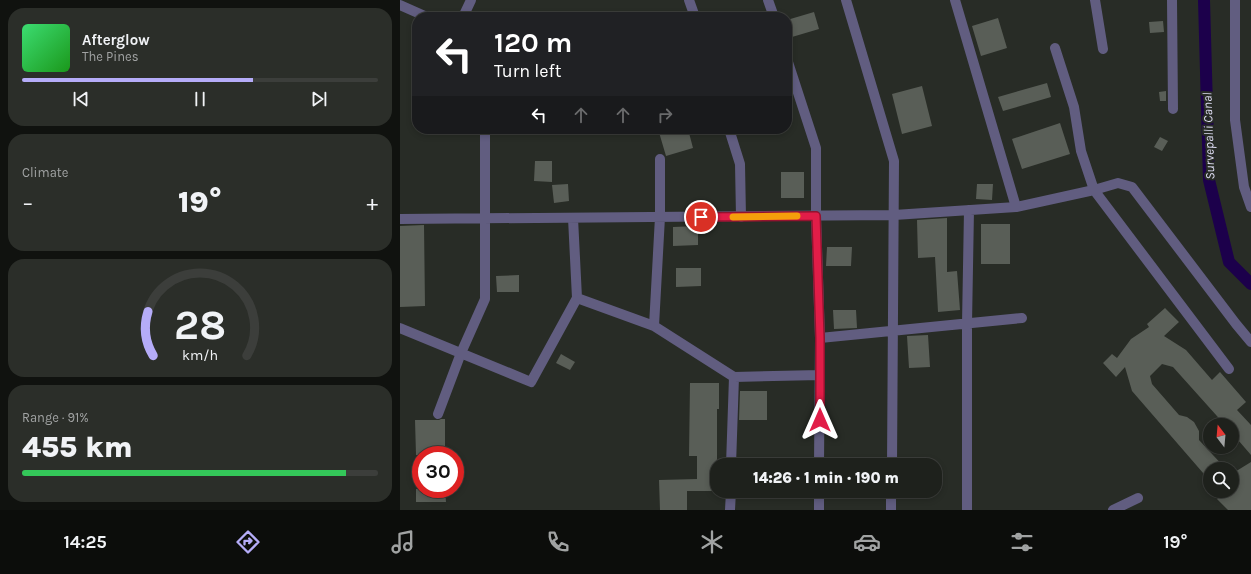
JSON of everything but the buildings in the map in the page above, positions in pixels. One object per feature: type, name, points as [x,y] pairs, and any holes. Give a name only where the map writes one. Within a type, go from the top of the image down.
[{"type":"street","points":[[465,12],[471,0]]},
{"type":"street","points":[[689,0],[693,12]]},
{"type":"street","points":[[768,0],[772,12]]},
{"type":"street","points":[[846,0],[894,161],[892,458]]},
{"type":"street","points":[[955,0],[1016,207]]},
{"type":"street","points":[[1095,0],[1103,49]]},
{"type":"street","points":[[1172,0],[1173,109]]},
{"type":"street","points":[[1235,0],[1235,120],[1244,187],[1251,207]]},
{"type":"street","points":[[400,5],[416,12]]},
{"type":"street","points":[[1055,48],[1074,107],[1081,151],[1094,190],[1229,369]]},
{"type":"street","points":[[792,74],[816,148],[816,216],[820,338],[819,458]]},
{"type":"street","points":[[438,414],[461,353],[485,299],[485,134]]},
{"type":"street","points":[[731,134],[740,164],[741,217]]},
{"type":"street","points":[[654,326],[660,217],[660,159]]},
{"type":"street","points":[[400,219],[894,216],[1016,207],[1094,190],[1118,183],[1132,187],[1251,342]]},
{"type":"street","points":[[966,510],[969,210]]},
{"type":"street","points":[[400,328],[531,382],[577,298],[573,218]]},
{"type":"street","points":[[577,298],[654,326],[734,377],[820,375]]},
{"type":"street","points":[[820,338],[1022,318]]},
{"type":"street","points":[[732,458],[734,377]]},
{"type":"street","points":[[730,510],[731,498]]},
{"type":"street","points":[[819,498],[819,510]]},
{"type":"street","points":[[891,498],[891,510]]},
{"type":"street","points":[[1113,510],[1138,498]]},
{"type":"waterway","name":"Survepalli Canal","points":[[1204,0],[1209,180],[1229,262],[1251,284]]},
{"type":"slow traffic","points":[[733,217],[797,216]]},
{"type":"route","points":[[701,217],[816,216],[820,338],[820,420]]}]
